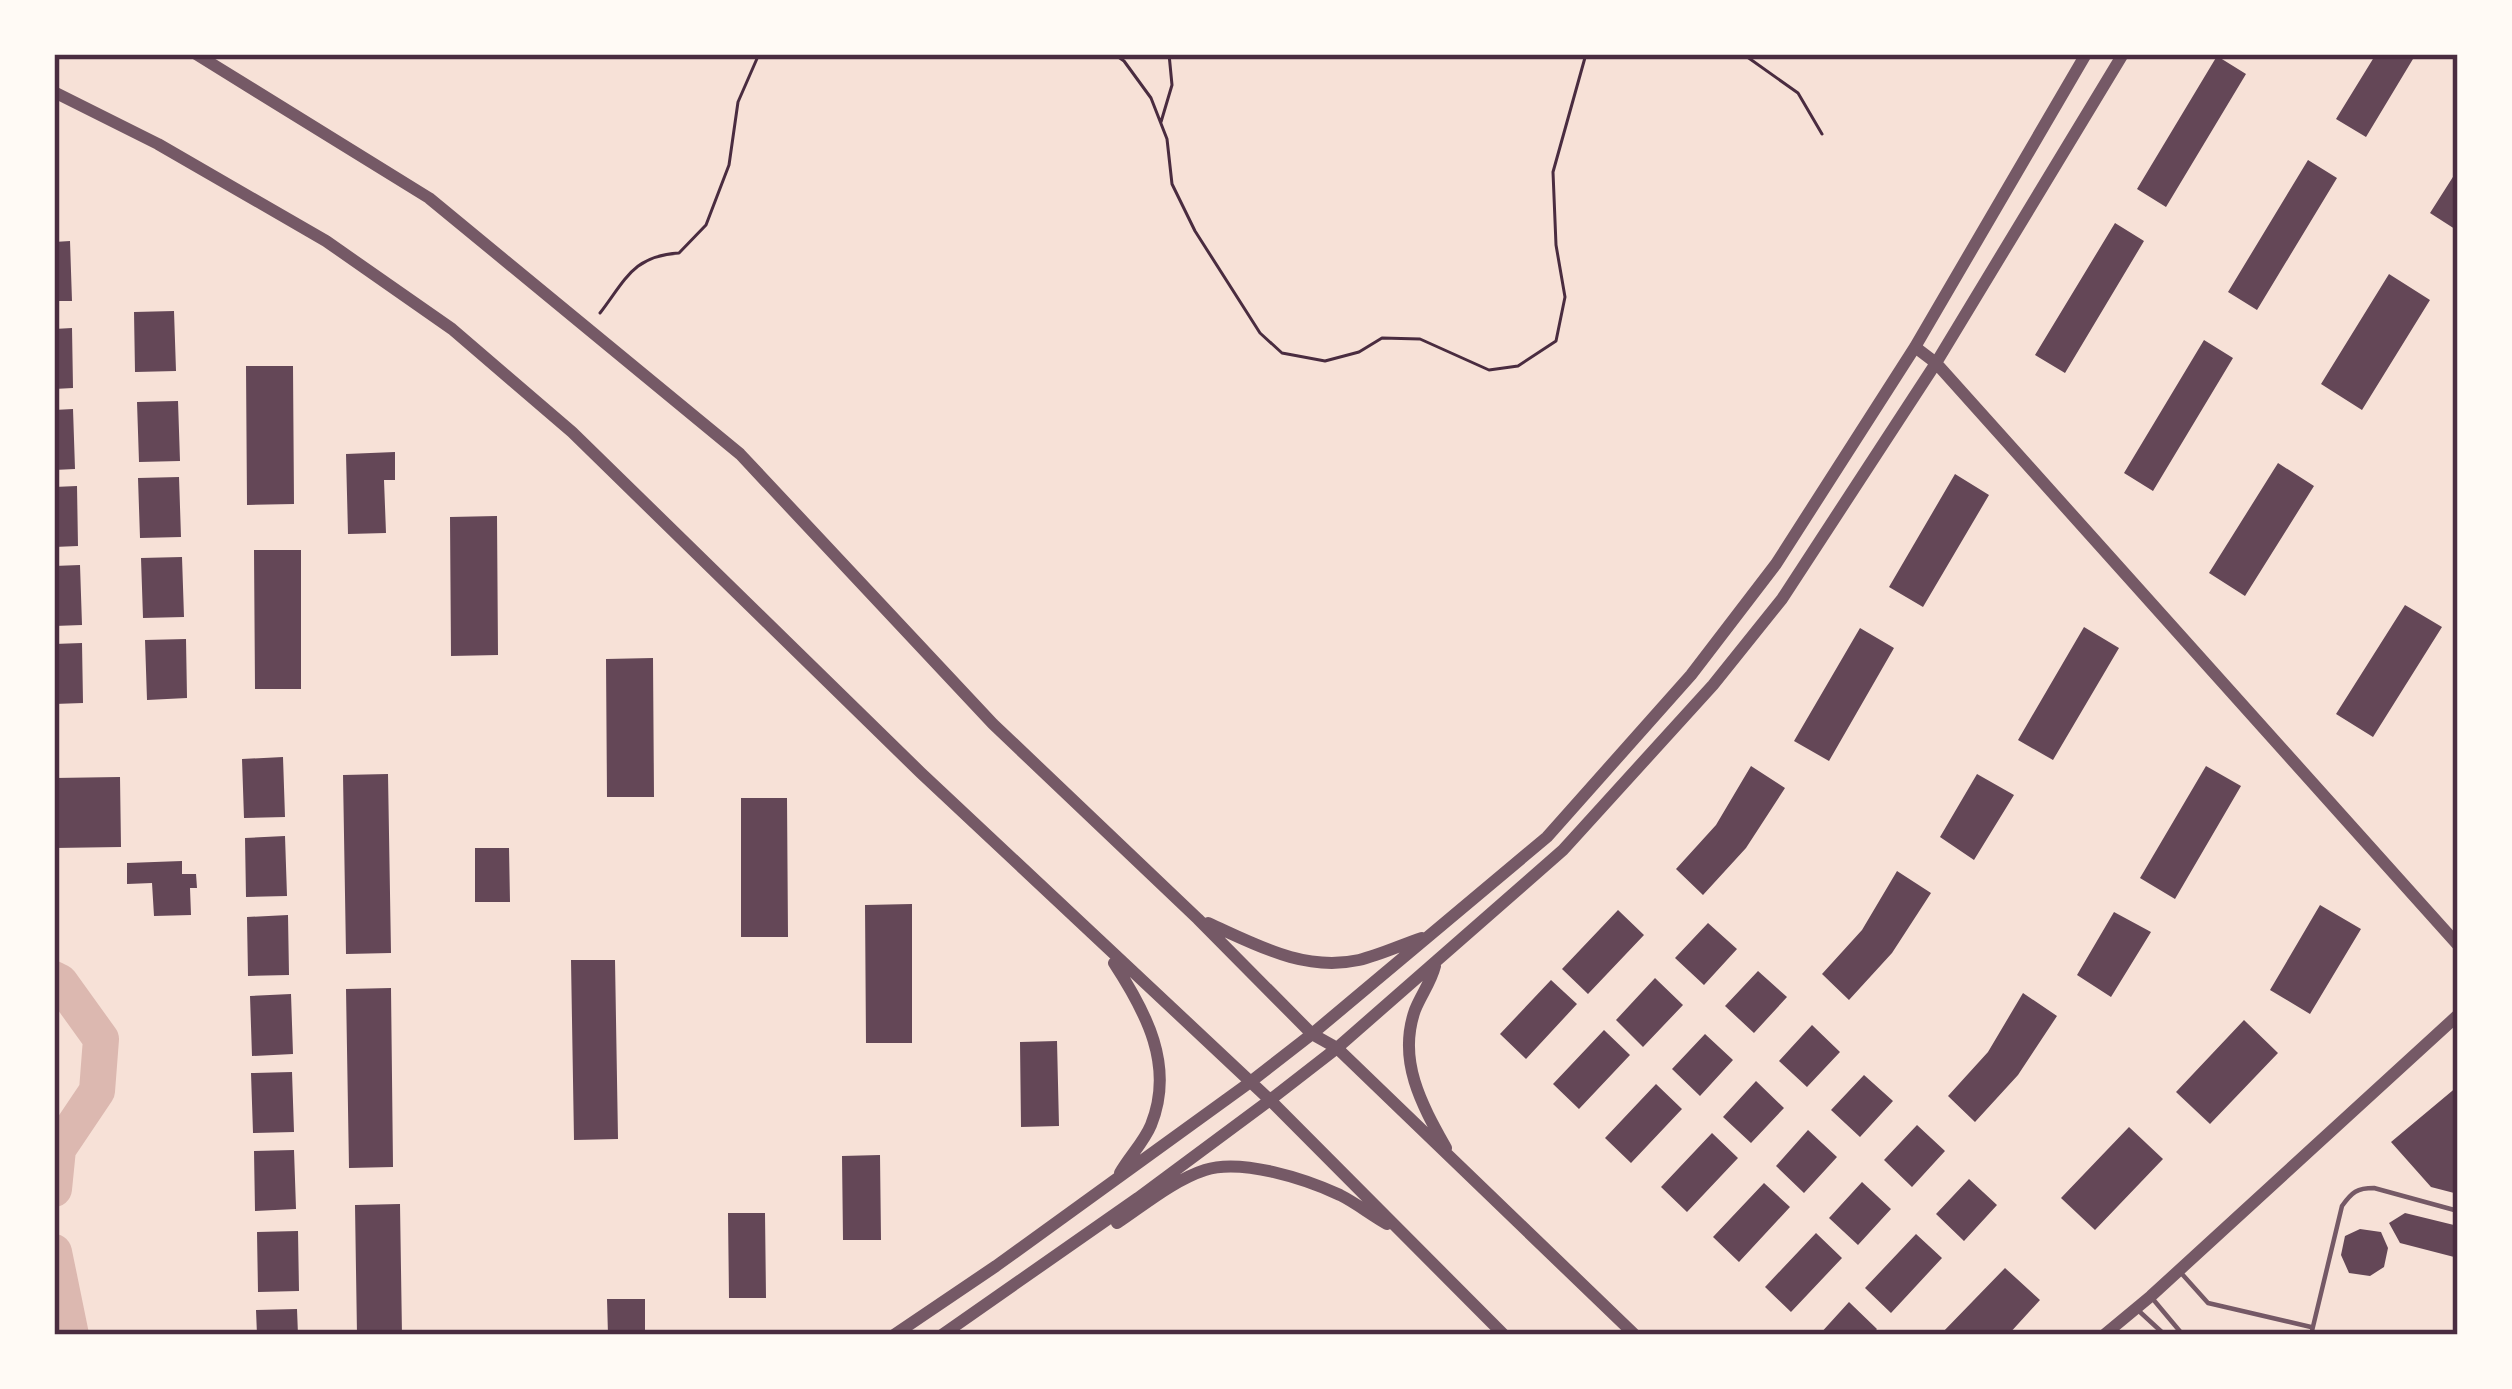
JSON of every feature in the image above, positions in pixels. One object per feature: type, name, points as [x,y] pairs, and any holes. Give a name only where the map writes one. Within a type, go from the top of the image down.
[{"type":"street","points":[[196,54],[429,198],[740,454],[993,724],[1312,1034],[1336,1048],[1635,1335]]},
{"type":"street","points":[[894,1335],[1249,1083],[1547,837],[1691,675],[1776,564],[1915,347],[2086,54]]},
{"type":"street","points":[[942,1335],[1270,1100],[1563,850],[1713,685],[1782,599],[1936,363],[2123,54]]},
{"type":"street","points":[[54,92],[158,144],[326,241],[452,329],[572,432],[904,757],[1270,1100],[1504,1335]]},
{"type":"street","points":[[1915,347],[1936,363],[2458,945]]},
{"type":"street","points":[[1198,919],[1255,946],[1326,964],[1362,959],[1429,936]]},
{"type":"street","points":[[1100,942],[1149,1024],[1160,1059],[1160,1093],[1150,1128],[1118,1178]]},
{"type":"street","points":[[1436,962],[1414,1013],[1409,1073],[1453,1160]]},
{"type":"street","points":[[2104,1335],[2458,1015]]},
{"type":"street","points":[[1078,1240],[1103,1232],[1205,1170],[1230,1167],[1258,1169],[1340,1195],[1405,1235]]},
{"type":"lane","points":[[2178,1270],[2208,1303],[2312,1331],[2342,1206],[2351,1193],[2374,1188],[2458,1211]]},
{"type":"lane","points":[[2151,1297],[2183,1335]]},
{"type":"lane","points":[[2136,1308],[2165,1335]]},
{"type":"path","points":[[588,328],[637,265],[657,254],[679,254],[706,225],[729,164],[738,102],[759,54]]},
{"type":"path","points":[[1114,54],[1150,98],[1167,139],[1172,184],[1195,231],[1260,333],[1282,353],[1325,361],[1359,352],[1382,338],[1420,339],[1489,370],[1518,366],[1556,341],[1565,297],[1556,245],[1553,172],[1586,54]]},
{"type":"path","points":[[1160,123],[1172,85],[1169,54]]},
{"type":"path","points":[[1743,54],[1798,93],[1822,134]]},
{"type":"building","points":[[2376,54],[2416,54],[2366,137],[2336,119]]},
{"type":"building","points":[[2217,56],[2246,74],[2166,207],[2137,189]]},
{"type":"building","points":[[2308,160],[2337,178],[2257,310],[2228,292]]},
{"type":"building","points":[[2458,169],[2458,231],[2430,213]]},
{"type":"building","points":[[2115,223],[2144,241],[2065,373],[2035,355]]},
{"type":"building","points":[[70,241],[72,301],[54,301],[54,242]]},
{"type":"building","points":[[2389,274],[2430,300],[2362,410],[2321,384]]},
{"type":"building","points":[[174,311],[176,371],[135,372],[134,312]]},
{"type":"building","points":[[72,328],[73,388],[54,389],[54,329]]},
{"type":"building","points":[[2204,340],[2233,358],[2153,491],[2124,473]]},
{"type":"building","points":[[246,366],[293,366],[294,504],[247,505]]},
{"type":"building","points":[[178,401],[180,461],[139,462],[137,402]]},
{"type":"building","points":[[73,409],[75,469],[54,470],[54,410]]},
{"type":"building","points":[[395,452],[395,480],[384,480],[386,533],[348,534],[346,454]]},
{"type":"building","points":[[2278,463],[2314,486],[2245,596],[2209,573]]},
{"type":"building","points":[[1955,474],[1989,495],[1923,607],[1889,587]]},
{"type":"building","points":[[179,477],[181,537],[140,538],[138,478]]},
{"type":"building","points":[[77,486],[78,546],[54,547],[54,487]]},
{"type":"building","points":[[497,516],[498,655],[451,656],[450,517]]},
{"type":"building","points":[[254,550],[301,550],[301,689],[255,689]]},
{"type":"building","points":[[182,557],[184,617],[143,618],[141,558]]},
{"type":"building","points":[[80,565],[82,625],[54,626],[54,566]]},
{"type":"building","points":[[2405,605],[2442,627],[2373,737],[2336,714]]},
{"type":"building","points":[[2084,627],[2119,648],[2053,760],[2018,740]]},
{"type":"building","points":[[1860,628],[1894,648],[1829,761],[1794,741]]},
{"type":"building","points":[[186,639],[187,698],[147,700],[145,640]]},
{"type":"building","points":[[82,643],[83,703],[54,704],[54,644]]},
{"type":"building","points":[[653,658],[654,797],[607,797],[606,659]]},
{"type":"building","points":[[283,757],[285,817],[244,818],[242,759]]},
{"type":"building","points":[[1751,766],[1785,788],[1746,848],[1703,895],[1676,869],[1716,825]]},
{"type":"building","points":[[2206,766],[2241,786],[2175,899],[2140,878]]},
{"type":"building","points":[[388,774],[391,953],[346,954],[343,775]]},
{"type":"building","points":[[1977,774],[2014,795],[1974,860],[1940,837]]},
{"type":"building","points":[[120,777],[121,847],[54,848],[54,778]]},
{"type":"building","points":[[741,798],[787,798],[788,937],[741,937]]},
{"type":"building","points":[[285,836],[287,896],[246,897],[245,838]]},
{"type":"building","points":[[475,848],[509,848],[510,902],[475,902]]},
{"type":"building","points":[[182,861],[182,874],[196,874],[197,888],[190,888],[191,915],[154,916],[152,883],[127,884],[127,863]]},
{"type":"building","points":[[1897,871],[1931,893],[1892,953],[1849,1000],[1822,974],[1862,930]]},
{"type":"building","points":[[912,904],[912,1043],[866,1043],[865,905]]},
{"type":"building","points":[[2320,905],[2361,929],[2310,1014],[2270,990]]},
{"type":"building","points":[[1618,910],[1644,935],[1588,994],[1562,969]]},
{"type":"building","points":[[2114,912],[2151,932],[2111,997],[2077,975]]},
{"type":"building","points":[[288,915],[289,975],[248,976],[247,917]]},
{"type":"building","points":[[1708,923],[1737,949],[1704,985],[1675,958]]},
{"type":"building","points":[[571,960],[615,960],[618,1139],[574,1140]]},
{"type":"building","points":[[1758,971],[1787,997],[1754,1033],[1725,1006]]},
{"type":"building","points":[[1655,978],[1683,1005],[1643,1047],[1616,1020]]},
{"type":"building","points":[[1551,980],[1577,1004],[1526,1059],[1500,1034]]},
{"type":"building","points":[[391,988],[393,1167],[349,1168],[346,989]]},
{"type":"building","points":[[2023,993],[2057,1016],[2018,1075],[1975,1122],[1948,1096],[1988,1052]]},
{"type":"building","points":[[291,994],[293,1054],[252,1056],[250,996]]},
{"type":"building","points":[[2244,1020],[2278,1053],[2210,1124],[2176,1092]]},
{"type":"building","points":[[1812,1025],[1840,1052],[1807,1087],[1779,1061]]},
{"type":"building","points":[[1604,1030],[1630,1055],[1579,1109],[1553,1084]]},
{"type":"building","points":[[1705,1034],[1733,1060],[1700,1096],[1672,1069]]},
{"type":"building","points":[[1057,1041],[1059,1126],[1021,1127],[1020,1042]]},
{"type":"building","points":[[292,1072],[294,1132],[253,1133],[251,1073]]},
{"type":"building","points":[[1864,1075],[1893,1101],[1860,1137],[1831,1110]]},
{"type":"building","points":[[1756,1081],[1784,1108],[1751,1143],[1723,1117]]},
{"type":"building","points":[[1656,1084],[1682,1109],[1631,1163],[1605,1138]]},
{"type":"building","points":[[2458,1086],[2458,1194],[2431,1187],[2391,1142]]},
{"type":"building","points":[[1917,1125],[1945,1151],[1912,1187],[1884,1160]]},
{"type":"building","points":[[2129,1127],[2163,1159],[2095,1230],[2061,1198]]},
{"type":"building","points":[[1808,1130],[1837,1157],[1804,1193],[1776,1166]]},
{"type":"building","points":[[1712,1133],[1738,1158],[1687,1212],[1661,1187]]},
{"type":"building","points":[[294,1150],[296,1209],[255,1211],[254,1151]]},
{"type":"building","points":[[880,1155],[881,1240],[843,1240],[842,1156]]},
{"type":"building","points":[[1969,1179],[1997,1205],[1964,1241],[1936,1214]]},
{"type":"building","points":[[1862,1182],[1891,1209],[1858,1245],[1829,1218]]},
{"type":"building","points":[[1764,1183],[1790,1207],[1739,1262],[1713,1237]]},
{"type":"building","points":[[400,1204],[402,1335],[357,1335],[355,1205]]},
{"type":"building","points":[[728,1213],[765,1213],[766,1298],[729,1298]]},
{"type":"building","points":[[2405,1213],[2458,1226],[2458,1258],[2400,1243],[2389,1223]]},
{"type":"building","points":[[2360,1229],[2381,1232],[2388,1248],[2384,1267],[2370,1276],[2349,1273],[2341,1255],[2345,1236]]},
{"type":"building","points":[[298,1231],[299,1291],[258,1292],[257,1232]]},
{"type":"building","points":[[1816,1233],[1842,1258],[1791,1312],[1765,1287]]},
{"type":"building","points":[[1916,1234],[1942,1258],[1891,1313],[1865,1288]]},
{"type":"building","points":[[2005,1268],[2040,1300],[2008,1335],[1940,1335]]},
{"type":"building","points":[[607,1299],[645,1299],[645,1335],[608,1335]]},
{"type":"building","points":[[1849,1302],[1877,1329],[1872,1335],[1819,1335]]},
{"type":"building","points":[[297,1309],[298,1335],[257,1335],[256,1310]]},
{"type":"waterway","points":[[54,979],[101,1039],[97,1091],[58,1149],[54,1189]]},
{"type":"waterway","points":[[54,1252],[71,1335]]}]
